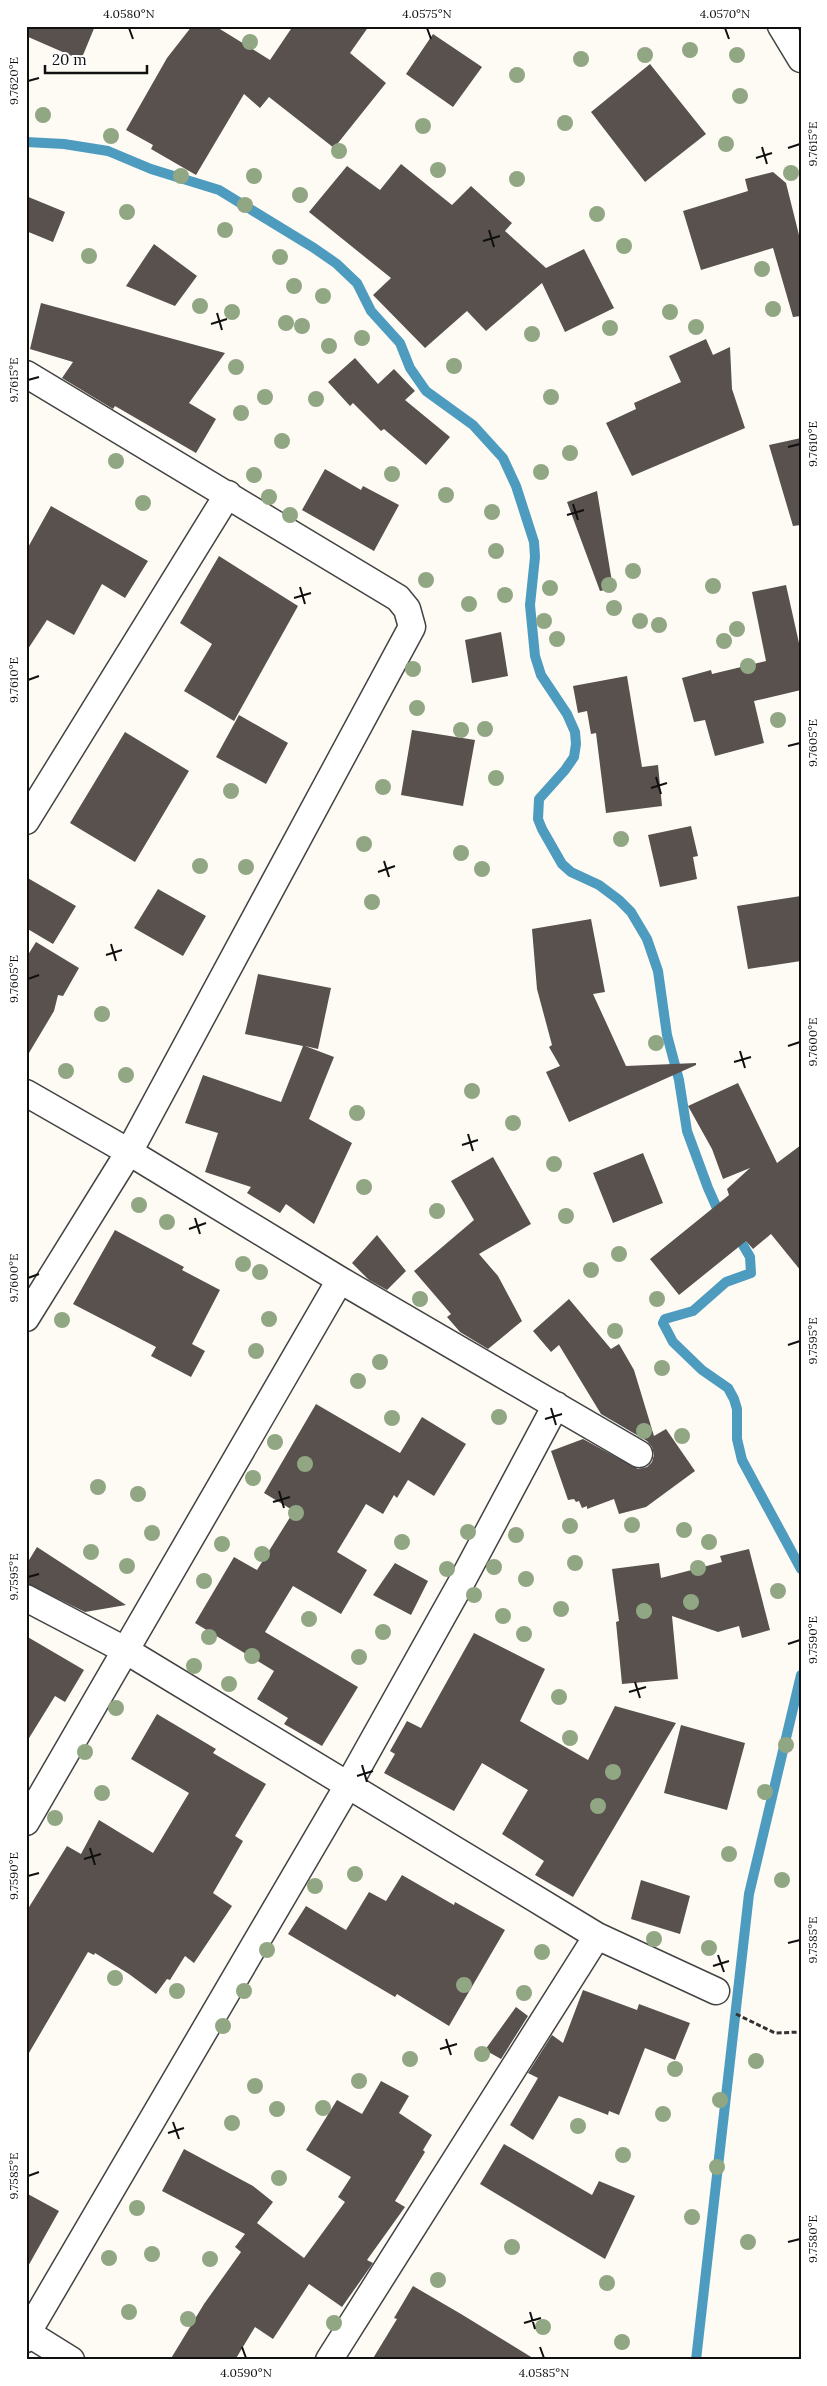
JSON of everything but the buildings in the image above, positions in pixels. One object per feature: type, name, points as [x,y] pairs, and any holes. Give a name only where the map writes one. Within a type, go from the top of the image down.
[{"type":"street","points":[[781,26],[801,58]]},
{"type":"street","points":[[26,374],[398,598],[407,609],[412,627],[129,1152],[26,1318]]},
{"type":"street","points":[[26,821],[228,494]]},
{"type":"street","points":[[26,1093],[129,1152],[340,1280],[639,1454]]},
{"type":"street","points":[[26,1822],[340,1280]]},
{"type":"street","points":[[70,2360],[27,2334],[347,1787],[455,1594],[556,1405]]},
{"type":"street","points":[[26,1598],[125,1650],[347,1787],[596,1936],[716,1991]]},
{"type":"street","points":[[329,2360],[596,1936]]},
{"type":"path","points":[[716,1991],[727,2009],[775,2033],[801,2032]]},
{"type":"waterway","points":[[26,142],[64,144],[108,151],[151,169],[219,190],[314,248],[337,264],[357,283],[371,311],[400,343],[410,368],[426,391],[473,425],[503,458],[516,486],[534,542],[535,557],[530,605],[535,656],[541,675],[567,714],[575,732],[574,757],[539,799],[538,819],[562,864],[571,872],[599,885],[619,900],[631,912],[647,939],[658,971],[667,1035],[679,1080],[687,1131],[708,1188],[723,1216]]},
{"type":"waterway","points":[[736,1233],[750,1257],[751,1273],[726,1282],[693,1311],[665,1319],[663,1323],[673,1342],[702,1370],[728,1388],[737,1409],[737,1439],[742,1460],[801,1569]]},
{"type":"waterway","points":[[696,2360],[749,1894],[801,1675]]}]
